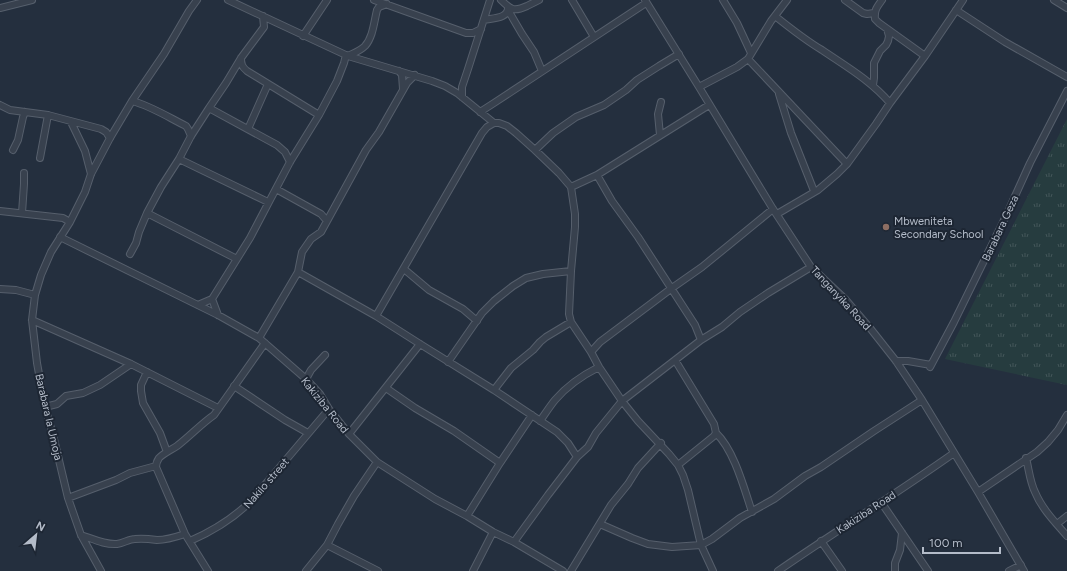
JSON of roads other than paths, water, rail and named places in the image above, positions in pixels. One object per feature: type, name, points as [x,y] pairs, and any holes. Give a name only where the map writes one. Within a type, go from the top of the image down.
[{"type":"street","points":[[0,8],[32,0]]},
{"type":"street","name":"Barabara la Umoja","points":[[101,571],[81,534],[68,498],[45,407],[37,363],[32,320],[35,295],[41,275],[51,252],[70,222],[85,192],[91,174],[110,138],[197,0]]},
{"type":"street","points":[[228,0],[347,56],[432,80],[445,86],[462,97],[494,123]]},
{"type":"street","points":[[303,36],[327,0]]},
{"type":"street","points":[[374,0],[387,2],[466,33],[473,34],[481,29]]},
{"type":"street","points":[[462,97],[462,87],[490,0]]},
{"type":"street","points":[[501,0],[534,52],[542,71]]},
{"type":"street","points":[[508,9],[519,10],[539,0]]},
{"type":"street","points":[[572,0],[594,38]]},
{"type":"street","points":[[723,0],[736,23],[750,56],[778,91],[847,164]]},
{"type":"street","points":[[699,87],[737,67],[750,56],[787,0]]},
{"type":"street","points":[[845,0],[863,13],[874,13]]},
{"type":"street","points":[[882,0],[874,13],[875,19],[879,24],[925,56]]},
{"type":"street","points":[[777,214],[826,184],[847,164],[872,131],[963,0]]},
{"type":"street","points":[[1054,0],[1067,8]]},
{"type":"street","points":[[480,112],[594,38],[646,1]]},
{"type":"street","name":"Tanganyika Road","points":[[646,1],[773,209],[811,267],[846,300],[896,361],[922,400],[1024,571]]},
{"type":"street","points":[[198,305],[212,299],[237,259],[250,238],[290,162],[319,115],[337,81],[347,56],[364,47],[371,35],[377,10],[387,2]]},
{"type":"street","points":[[484,20],[495,19],[506,14],[508,9]]},
{"type":"street","points":[[956,10],[1005,42],[1067,77]]},
{"type":"street","points":[[263,16],[264,27]]},
{"type":"street","points":[[775,16],[793,31],[850,68],[873,85],[890,103]]},
{"type":"street","points":[[130,254],[136,243],[147,213],[208,108],[226,83],[241,58],[264,27],[273,21]]},
{"type":"street","points":[[873,85],[874,63],[880,51],[888,41],[889,36],[887,29]]},
{"type":"street","points":[[466,33],[472,39],[475,47]]},
{"type":"street","points":[[534,150],[553,133],[576,118],[604,105],[626,90],[636,80],[679,54]]},
{"type":"street","points":[[241,58],[243,68],[247,71],[319,115]]},
{"type":"street","points":[[399,71],[402,75],[403,89]]},
{"type":"street","points":[[260,338],[298,272],[302,252],[311,239],[321,232],[366,150],[379,132],[403,89],[415,75]]},
{"type":"street","points":[[248,129],[268,84]]},
{"type":"street","points":[[778,91],[791,133],[814,191]]},
{"type":"street","name":"Barabara Geza","points":[[896,361],[908,361],[931,366],[1006,216],[1030,163],[1067,91]]},
{"type":"street","points":[[132,101],[154,109],[186,126],[191,136]]},
{"type":"street","points":[[660,135],[658,114],[661,102]]},
{"type":"street","points":[[0,105],[10,110],[48,115],[101,129],[106,132],[110,138]]},
{"type":"street","points":[[571,187],[597,174],[709,105]]},
{"type":"street","points":[[208,108],[277,146],[285,152],[290,162]]},
{"type":"street","points":[[13,150],[18,140],[25,112]]},
{"type":"street","points":[[40,158],[48,115]]},
{"type":"street","points":[[71,122],[85,151],[91,174]]},
{"type":"street","points":[[376,316],[482,133],[487,127],[494,123],[507,126],[559,173],[571,187],[576,227],[571,271],[570,322],[592,352],[599,367],[622,401],[638,421],[661,443],[678,465],[688,490],[701,545],[713,571]]},
{"type":"street","points":[[179,160],[268,202]]},
{"type":"street","points":[[22,213],[24,173]]},
{"type":"street","points":[[597,174],[612,201],[672,288],[695,325],[701,340]]},
{"type":"street","points":[[276,188],[321,214],[327,221]]},
{"type":"street","points":[[592,352],[600,342],[702,267],[773,209]]},
{"type":"street","points":[[0,211],[63,218],[70,222]]},
{"type":"street","points":[[147,213],[237,259]]},
{"type":"street","name":"Kakiziba Road","points":[[60,237],[218,315],[260,338],[306,379],[320,394],[329,409],[349,434],[377,462],[434,499],[514,542],[563,571]]},
{"type":"street","points":[[514,542],[577,457],[588,447],[596,433],[622,401],[701,340],[722,327],[745,309],[811,267]]},
{"type":"street","points":[[404,269],[429,290],[463,309],[477,321]]},
{"type":"street","points":[[448,362],[482,313],[513,286],[526,278],[543,274],[571,271]]},
{"type":"street","points":[[298,272],[376,316],[532,415],[557,432],[568,443],[577,457]]},
{"type":"street","points":[[0,289],[16,290],[35,295]]},
{"type":"street","points":[[212,299],[218,315]]},
{"type":"street","points":[[32,320],[131,364],[218,408]]},
{"type":"street","points":[[494,390],[511,368],[533,350],[540,342],[570,322]]},
{"type":"street","points":[[208,571],[185,534],[156,466],[156,462],[166,452],[178,445],[214,415],[265,343]]},
{"type":"street","points":[[349,434],[420,344]]},
{"type":"street","points":[[306,379],[311,370],[325,356]]},
{"type":"street","points":[[675,360],[714,424],[716,432],[725,444],[733,459],[752,512]]},
{"type":"street","points":[[45,407],[57,404],[66,396],[83,393],[100,385],[131,364]]},
{"type":"street","points":[[540,421],[555,400],[569,386],[587,373],[599,367]]},
{"type":"street","points":[[147,372],[141,386],[143,403],[160,433],[166,452]]},
{"type":"street","points":[[234,386],[285,420],[308,433]]},
{"type":"street","points":[[386,388],[454,431],[500,463]]},
{"type":"street","points":[[600,524],[648,544],[672,547],[701,545],[712,539],[740,518],[774,499],[804,476],[821,467],[874,430],[922,400]]},
{"type":"street","name":"Nakilo street","points":[[190,541],[226,522],[240,512],[252,500],[329,409]]},
{"type":"street","points":[[467,516],[532,415]]},
{"type":"street","points":[[978,492],[1026,458],[1037,452],[1058,430],[1067,415]]},
{"type":"street","points":[[678,465],[714,436],[716,432]]},
{"type":"street","points":[[571,571],[611,505],[628,484],[638,468],[661,443]]},
{"type":"street","name":"Kakiziba Road","points":[[778,571],[954,453]]},
{"type":"street","points":[[1026,458],[1035,493],[1044,508],[1067,536]]},
{"type":"street","points":[[306,571],[327,545],[354,496],[377,462]]},
{"type":"street","points":[[68,498],[116,480],[130,473],[156,466]]},
{"type":"street","points":[[881,502],[928,571]]},
{"type":"street","points":[[1057,524],[1067,516]]},
{"type":"street","points":[[472,571],[493,532]]},
{"type":"street","points":[[894,571],[895,563],[900,550],[902,533]]},
{"type":"street","points":[[81,534],[105,543],[118,544],[131,539],[158,540],[185,534]]},
{"type":"street","points":[[821,541],[842,571]]},
{"type":"street","points":[[327,545],[378,571]]},
{"type":"street","points":[[1009,571],[1021,565]]},
{"type":"place","name":"Mbweniteta Secondary School","points":[[886,227]]}]
